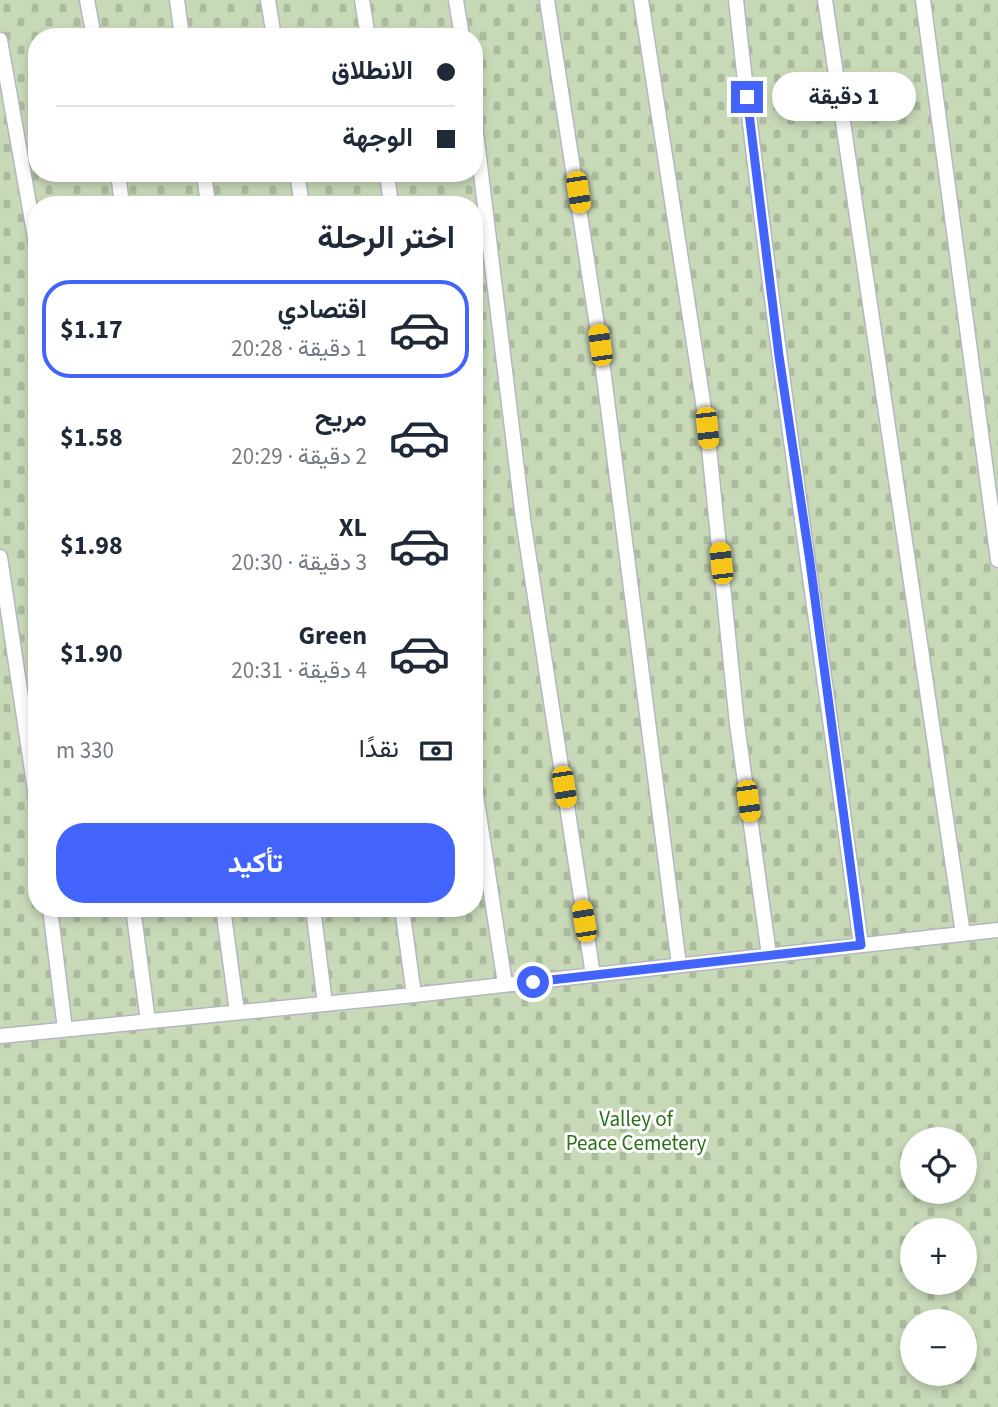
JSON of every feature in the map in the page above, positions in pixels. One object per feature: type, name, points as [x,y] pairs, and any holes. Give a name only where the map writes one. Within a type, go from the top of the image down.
[{"type":"lane","points":[[87,0],[92,28]]},
{"type":"lane","points":[[177,0],[182,28]]},
{"type":"lane","points":[[268,0],[273,28]]},
{"type":"lane","points":[[362,0],[367,28]]},
{"type":"lane","points":[[456,0],[461,28]]},
{"type":"lane","points":[[547,0],[600,345],[679,965]]},
{"type":"lane","points":[[641,0],[707,428],[737,724],[769,955]]},
{"type":"lane","points":[[736,0],[779,356],[812,575],[861,945]]},
{"type":"lane","points":[[825,0],[964,934]]},
{"type":"lane","points":[[923,0],[998,560]]},
{"type":"lane","points":[[0,40],[28,198]]},
{"type":"lane","points":[[482,182],[523,519],[593,975]]},
{"type":"lane","points":[[0,557],[28,744]]},
{"type":"lane","points":[[483,841],[505,985]]},
{"type":"lane","points":[[51,917],[65,1029]]},
{"type":"lane","points":[[134,917],[148,1021]]},
{"type":"lane","points":[[224,917],[237,1013]]},
{"type":"lane","points":[[314,917],[325,1004]]},
{"type":"lane","points":[[403,917],[414,995]]},
{"type":"lane","points":[[0,1036],[414,995],[998,930]]},
{"type":"green space","name":"Valley of Peace Cemetery","points":[[0,0],[998,0],[998,1407],[0,1407]]},
{"type":"route","points":[[533,982],[861,945],[810,562],[779,356],[747,97]]}]
